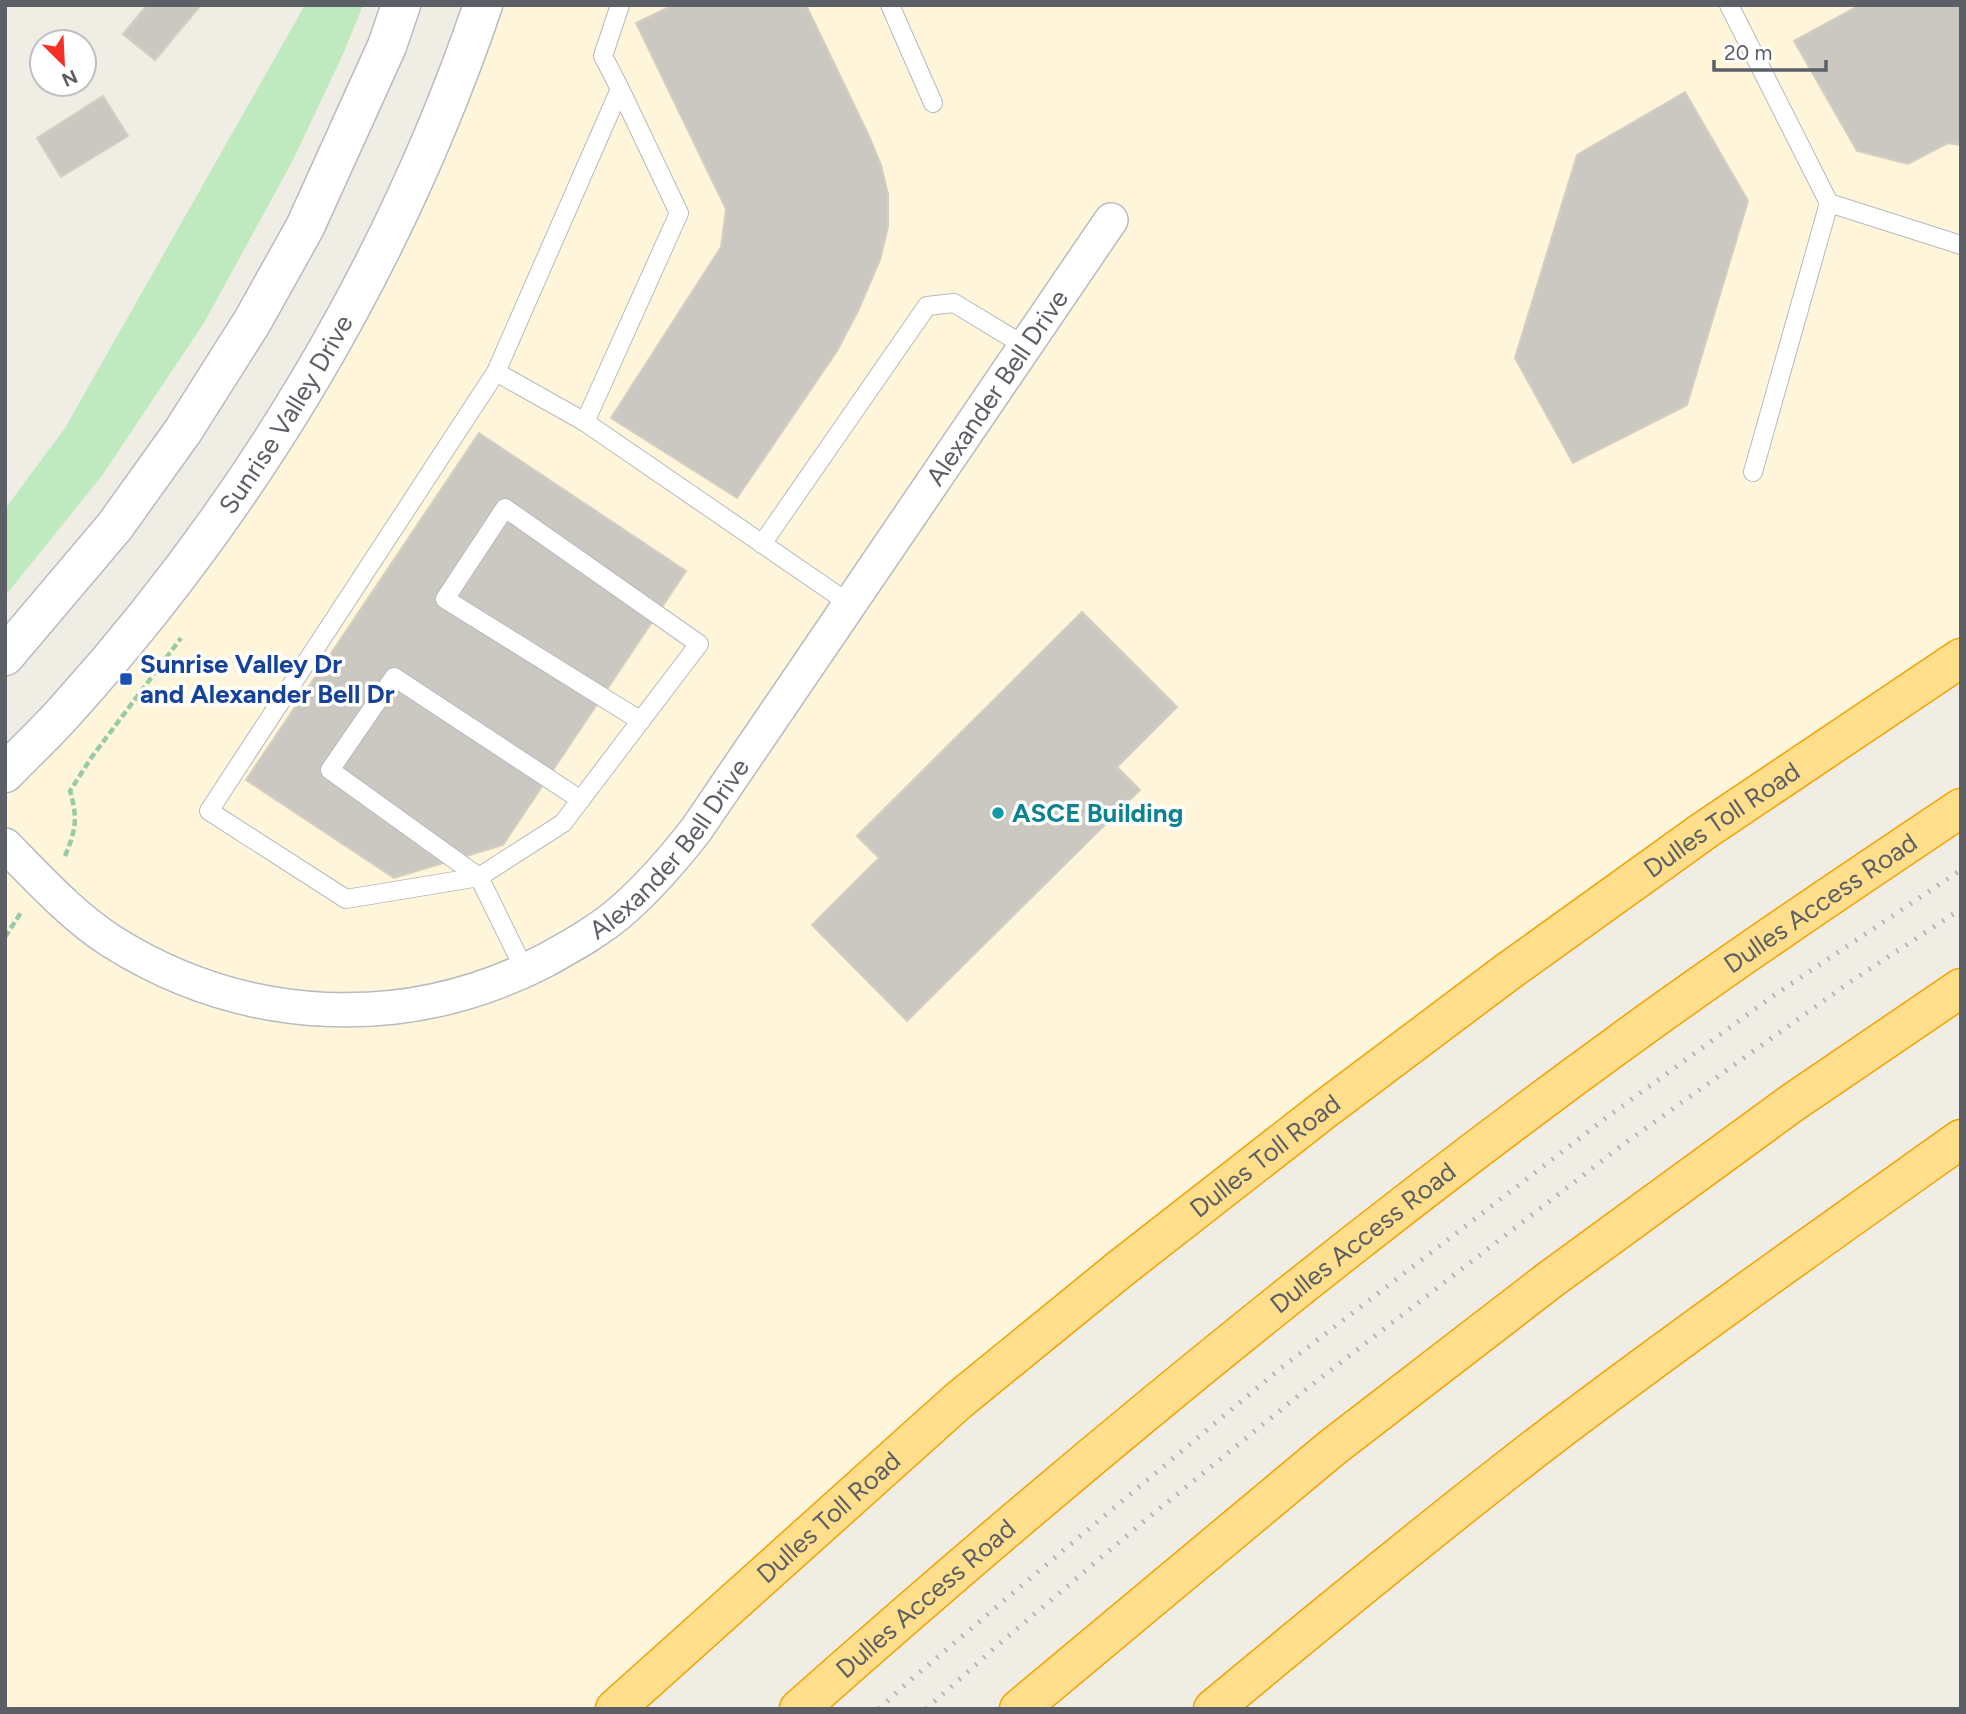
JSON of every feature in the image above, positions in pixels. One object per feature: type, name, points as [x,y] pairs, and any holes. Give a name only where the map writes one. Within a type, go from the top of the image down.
[{"type":"highway","name":"Dulles Toll Road","points":[[615,1709],[958,1401],[1141,1252],[1517,965],[1705,830],[1961,659]]},
{"type":"highway","name":"Dulles Access Road","points":[[799,1709],[1131,1423],[1286,1297],[1618,1044],[1770,936],[1961,808]]},
{"type":"highway","points":[[1019,1709],[1333,1447],[1540,1288],[1792,1103],[1961,988]]},
{"type":"highway","points":[[1213,1709],[1362,1585],[1558,1431],[1961,1139]]},
{"type":"main road","points":[[5,656],[115,526],[183,431],[252,322],[305,227],[387,46],[401,5]]},
{"type":"main road","name":"Sunrise Valley Drive","points":[[5,773],[68,709],[150,611],[225,512],[272,442],[340,326],[405,203],[483,5]]},
{"type":"street","name":"Alexander Bell Drive","points":[[5,845],[64,905],[111,940],[162,968],[225,993],[283,1006],[341,1010],[401,1007],[466,993],[525,971],[578,943],[624,910],[667,867],[696,830],[1111,220]]},
{"type":"lane","points":[[585,422],[679,213],[603,55],[620,5]]},
{"type":"lane","points":[[890,5],[933,103]]},
{"type":"lane","points":[[1729,5],[1829,203],[1753,472]]},
{"type":"lane","points":[[620,89],[496,372],[209,811],[346,899],[479,877],[564,823],[581,800],[641,721],[699,644],[505,508],[445,599],[641,721]]},
{"type":"lane","points":[[1829,203],[1961,245]]},
{"type":"lane","points":[[762,544],[927,306],[954,303],[1025,346]]},
{"type":"lane","points":[[496,372],[585,422],[850,604]]},
{"type":"lane","points":[[525,971],[479,877],[330,770],[394,677],[581,800]]},
{"type":"path","points":[[5,937],[23,910]]},
{"type":"shaded area","points":[[486,5],[1961,5],[1961,657],[1510,970],[611,1709],[5,1709],[5,768],[216,528]]},
{"type":"green space","points":[[305,5],[363,5],[293,160],[204,323],[101,477],[5,596],[5,509],[65,428]]},
{"type":"building","points":[[147,5],[201,5],[155,60],[123,34]]},
{"type":"building","points":[[673,5],[806,5],[869,136],[881,165],[888,194],[888,227],[880,260],[858,311],[837,351],[737,498],[611,418],[721,247],[726,209],[636,23]]},
{"type":"building","points":[[1860,5],[1961,5],[1961,145],[1948,143],[1908,164],[1857,151],[1794,41]]},
{"type":"building","points":[[1685,92],[1748,201],[1687,405],[1573,463],[1515,358],[1577,155]]},
{"type":"building","points":[[103,96],[128,136],[61,177],[37,138]]},
{"type":"building","points":[[479,433],[686,571],[503,845],[394,878],[246,780]]},
{"type":"building","name":"ASCE Building","points":[[1082,612],[1177,707],[1117,767],[1140,790],[907,1021],[812,925],[879,858],[857,836]]},
{"type":"railway","points":[[879,1709],[1281,1368],[1606,1118],[1773,996],[1961,870]]},
{"type":"railway","points":[[926,1709],[1143,1522],[1309,1387],[1621,1146],[1850,982],[1961,909]]},
{"type":"place","name":"Sunrise Valley Dr and Alexander Bell Dr","points":[[126,679]]},
{"type":"place","name":"ASCE Building","points":[[998,813]]}]
